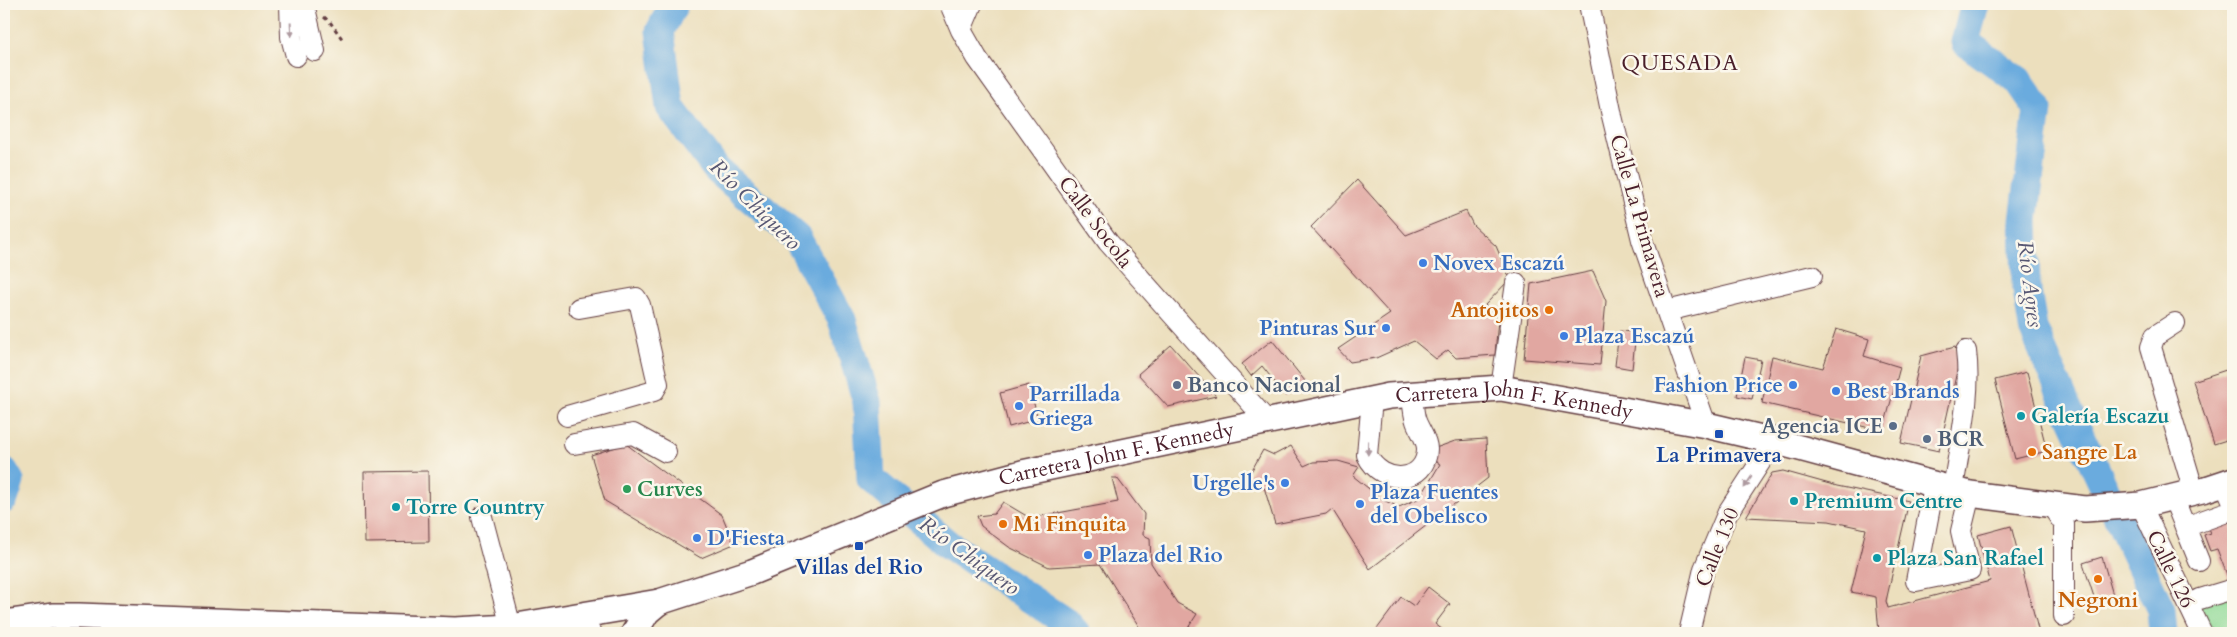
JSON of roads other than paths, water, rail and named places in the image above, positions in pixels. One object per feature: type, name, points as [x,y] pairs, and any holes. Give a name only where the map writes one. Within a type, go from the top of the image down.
[{"type":"main road","name":"Carretera John F. Kennedy","points":[[4,623],[52,616],[116,625],[455,630],[584,626],[752,572],[943,494],[1022,473],[1372,399],[1412,394],[1501,388],[1706,425],[1774,441],[1952,490],[2069,512],[2132,505],[2184,495],[2229,494]]},
{"type":"main road","points":[[634,633],[647,612],[658,602]]},
{"type":"street","points":[[290,4],[291,37],[305,54],[312,9]]},
{"type":"street","name":"Calle Socola","points":[[950,4],[961,30],[977,58],[1108,242],[1268,422]]},
{"type":"street","points":[[961,30],[972,4]]},
{"type":"street","name":"Calle La Primavera","points":[[1589,4],[1612,116],[1642,240],[1706,425]]},
{"type":"street","points":[[1667,311],[1812,276]]},
{"type":"street","points":[[1501,388],[1516,283]]},
{"type":"street","points":[[567,416],[654,391],[658,384],[640,305],[636,298],[579,308]]},
{"type":"street","points":[[2175,322],[2155,336],[2151,348],[2184,495],[2185,527],[2199,561]]},
{"type":"street","points":[[1952,490],[1967,389],[1968,367],[1966,351]]},
{"type":"street","points":[[1372,399],[1367,455],[1378,471],[1389,477],[1401,477],[1414,473],[1421,467],[1426,460],[1428,448],[1415,420],[1412,394]]},
{"type":"street","points":[[574,444],[633,434],[666,452]]},
{"type":"street","name":"Calle 130","points":[[1689,633],[1704,569],[1728,512],[1774,441]]},
{"type":"street","points":[[2185,527],[2229,494]]},
{"type":"street","name":"Calle 126","points":[[2132,505],[2202,633]]},
{"type":"street","points":[[2064,616],[2069,512]]},
{"type":"street","points":[[482,517],[511,627]]},
{"type":"street","points":[[2200,599],[2233,589]]},
{"type":"waterway","name":"Río Chiquero","points":[[674,4],[660,31],[670,107],[717,170],[797,238],[842,320],[867,402],[871,479],[949,545],[1067,623],[1076,633]]},
{"type":"waterway","name":"Río Agres","points":[[1975,4],[1965,42],[2018,80],[2038,109],[2024,220],[2026,284],[2033,328],[2066,405],[2161,610],[2163,633]]},
{"type":"waterway","points":[[4,471],[10,481],[4,499]]},
{"type":"place","name":"Novex Escazú","points":[[1423,263]]},
{"type":"place","name":"Antojitos","points":[[1549,310]]},
{"type":"place","name":"Pinturas Sur","points":[[1386,328]]},
{"type":"place","name":"Plaza Escazú","points":[[1564,336]]},
{"type":"place","name":"Banco Nacional","points":[[1177,385]]},
{"type":"place","name":"Fashion Price","points":[[1793,385]]},
{"type":"place","name":"Best Brands","points":[[1836,391]]},
{"type":"place","name":"Parrillada Griega","points":[[1019,406]]},
{"type":"place","name":"Galería Escazu","points":[[2021,416]]},
{"type":"place","name":"Agencia ICE","points":[[1893,426]]},
{"type":"place","name":"La Primavera","points":[[1719,434]]},
{"type":"place","name":"BCR","points":[[1927,439]]},
{"type":"place","name":"Sangre La","points":[[2032,452]]},
{"type":"place","name":"Urgelle's","points":[[1285,483]]},
{"type":"place","name":"Curves","points":[[627,489]]},
{"type":"place","name":"Premium Centre","points":[[1794,501]]},
{"type":"place","name":"Plaza Fuentes del Obelisco","points":[[1360,504]]},
{"type":"place","name":"Torre Country","points":[[396,507]]},
{"type":"place","name":"Mi Finquita","points":[[1003,524]]},
{"type":"place","name":"D'Fiesta","points":[[697,538]]},
{"type":"place","name":"Villas del Rio","points":[[859,546]]},
{"type":"place","name":"Plaza del Rio","points":[[1088,555]]},
{"type":"place","name":"Plaza San Rafael","points":[[1877,558]]},
{"type":"place","name":"Negroni","points":[[2098,579]]},
{"type":"district","name":"QUESADA","points":[[1680,62]]}]
